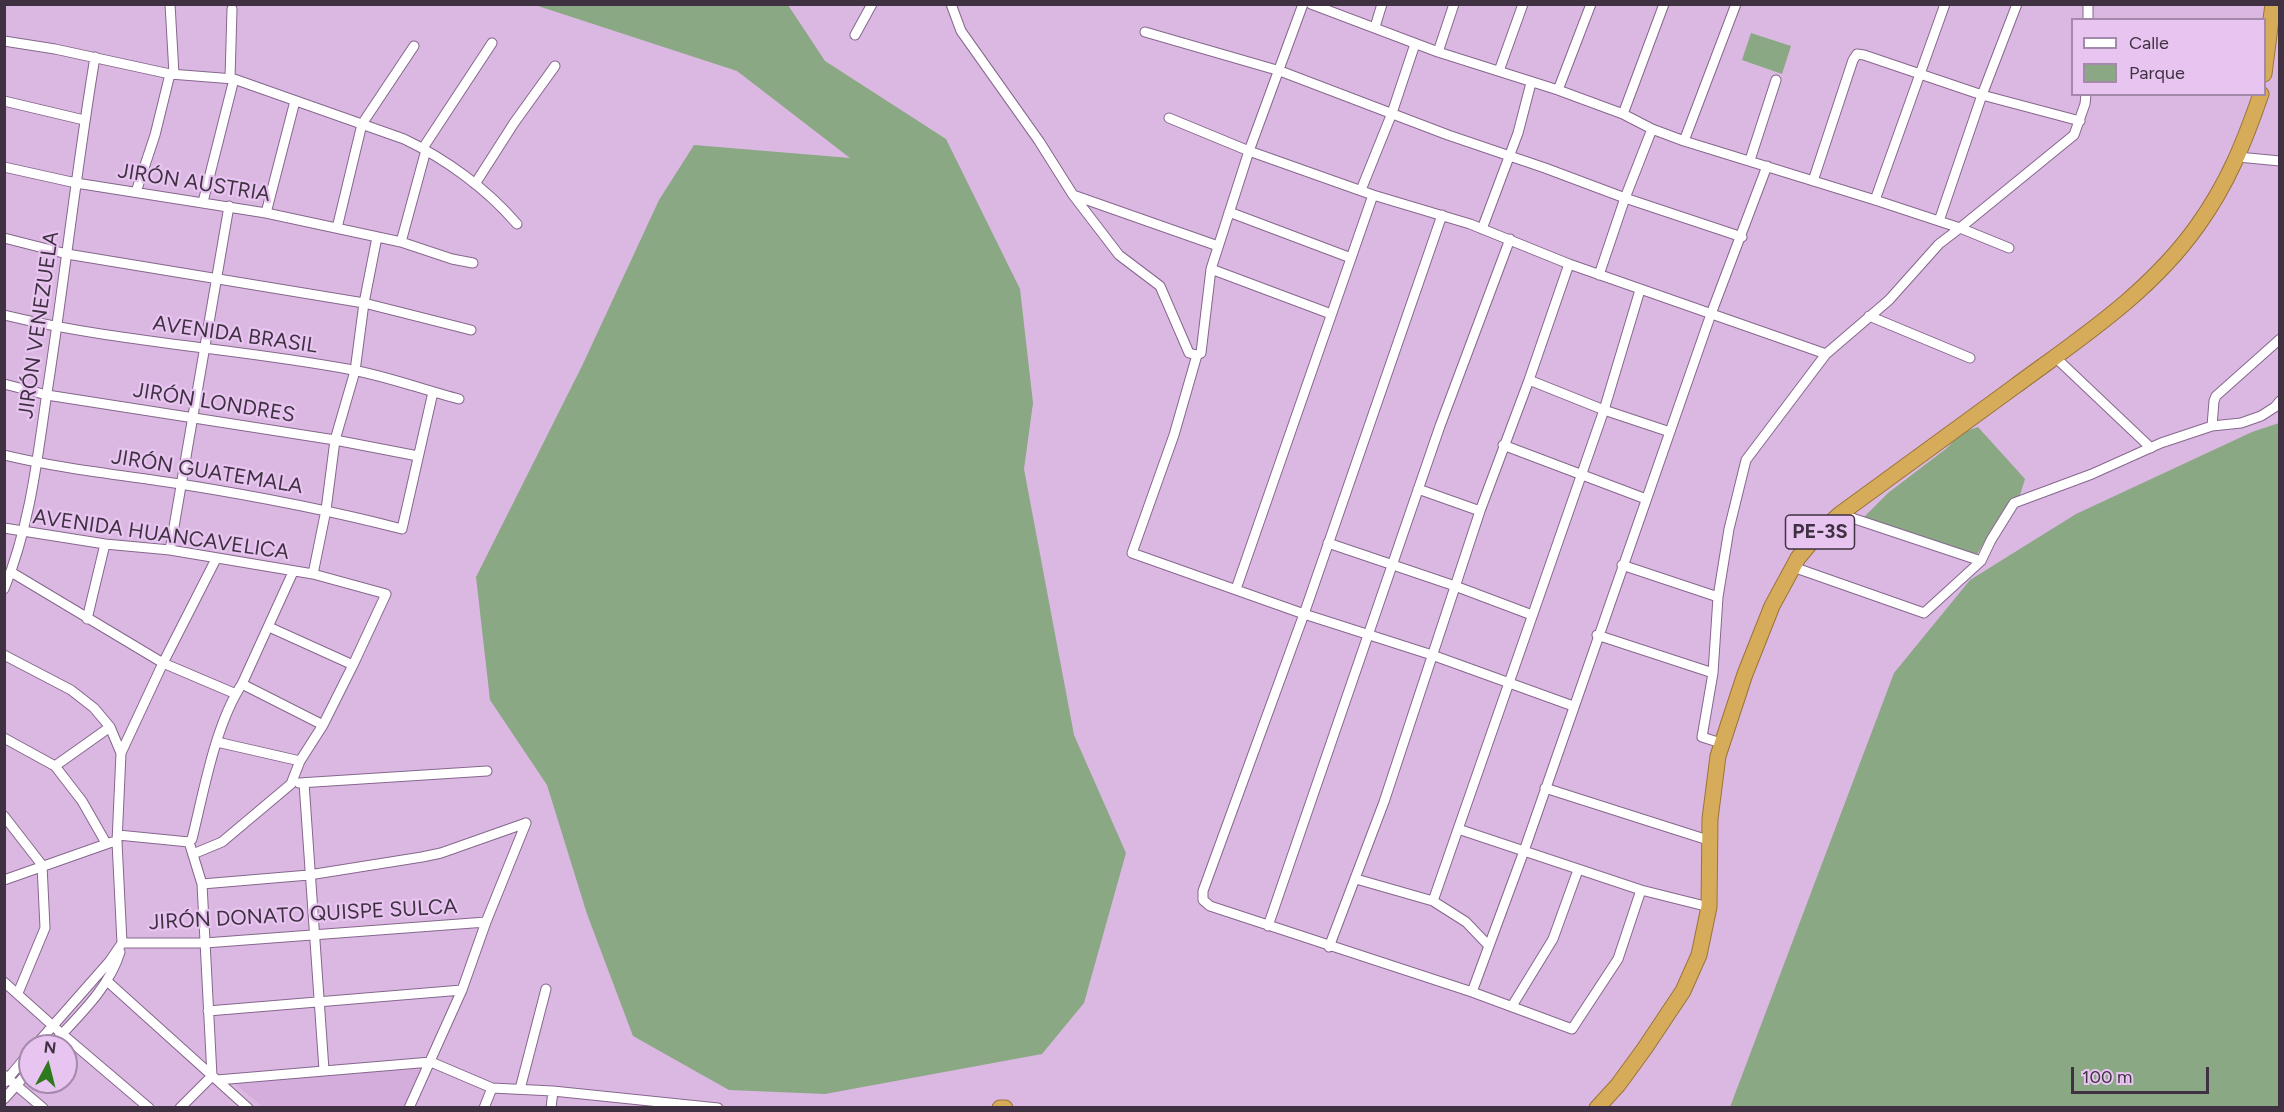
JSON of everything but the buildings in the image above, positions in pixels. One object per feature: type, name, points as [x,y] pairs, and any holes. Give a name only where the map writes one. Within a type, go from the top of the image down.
[{"type":"highway","points":[[2266,65],[2273,4]]},
{"type":"highway","name":"PE-3S","points":[[1597,1107],[1625,1076],[1683,991],[1699,955],[1709,907],[1710,819],[1719,756],[1745,674],[1772,606],[1798,558],[1818,534],[1840,514],[2055,357],[2144,287],[2198,226],[2222,189],[2238,157],[2260,96]]},
{"type":"highway","points":[[1000,1107],[1005,1107]]},
{"type":"street","points":[[136,192],[172,74],[170,4]]},
{"type":"street","points":[[855,35],[872,4]]},
{"type":"street","points":[[951,4],[961,31],[1039,141],[1073,195],[1119,255],[1160,286],[1189,352],[1197,356]]},
{"type":"street","points":[[1303,4],[1249,151],[1218,246],[1211,269],[1201,353],[1197,356],[1174,435],[1132,553],[1304,614],[1432,655],[1573,706]]},
{"type":"street","points":[[1311,4],[1415,44],[1558,90],[1623,114],[1652,129],[1684,141],[1939,221],[2009,248]]},
{"type":"street","points":[[1375,27],[1382,4]]},
{"type":"street","points":[[1438,52],[1454,4]]},
{"type":"street","points":[[1499,71],[1523,4]]},
{"type":"street","points":[[1558,90],[1591,4]]},
{"type":"street","points":[[1623,114],[1664,4]]},
{"type":"street","points":[[1875,200],[1945,4]]},
{"type":"street","points":[[1939,221],[1982,95],[2017,4]]},
{"type":"street","points":[[1684,141],[1733,5]]},
{"type":"street","points":[[203,202],[232,79],[232,9]]},
{"type":"street","points":[[1145,32],[1280,71],[1509,157],[1742,237]]},
{"type":"street","points":[[4,41],[95,57],[172,74],[232,79],[404,139],[424,149],[475,184],[503,208],[516,224]]},
{"type":"street","points":[[401,242],[424,149],[492,43]]},
{"type":"street","points":[[1362,190],[1392,113],[1415,44]]},
{"type":"street","points":[[337,228],[362,124],[414,46]]},
{"type":"street","points":[[1813,181],[1853,60],[1857,54],[1982,95],[2080,121]]},
{"type":"street","name":"JIRÓN VENEZUELA","points":[[4,589],[22,533],[37,463],[58,329],[84,120],[95,57]]},
{"type":"street","points":[[475,184],[514,123],[555,66]]},
{"type":"street","points":[[1750,160],[1776,80]]},
{"type":"street","points":[[1482,229],[1518,133],[1531,83]]},
{"type":"street","points":[[1724,744],[1702,737],[1713,673],[1718,597],[1729,529],[1746,460],[1826,354],[1909,279],[1939,244],[2074,135],[2086,96]]},
{"type":"street","points":[[4,101],[84,120]]},
{"type":"street","points":[[266,213],[295,101]]},
{"type":"street","points":[[1169,118],[1249,151],[1373,195],[1482,229],[1640,290],[1826,354]]},
{"type":"street","points":[[1599,275],[1625,198],[1652,129]]},
{"type":"street","points":[[2238,157],[2280,161]]},
{"type":"street","points":[[1472,992],[1524,852],[1711,314],[1767,166]]},
{"type":"street","name":"JIRÓN AUSTRIA","points":[[4,167],[76,183],[266,213],[401,242],[452,259],[473,262]]},
{"type":"street","points":[[1073,195],[1218,246]]},
{"type":"street","points":[[1236,589],[1373,195]]},
{"type":"street","points":[[170,550],[229,206]]},
{"type":"street","points":[[1229,212],[1351,258]]},
{"type":"street","points":[[1442,215],[1304,614],[1203,891],[1203,900],[1210,906],[1329,947],[1472,992],[1572,1029],[1618,959],[1641,890]]},
{"type":"street","points":[[313,574],[326,510],[335,440],[355,371],[364,303],[377,237]]},
{"type":"street","points":[[4,238],[68,255],[364,303],[471,330]]},
{"type":"street","points":[[1268,926],[1418,489],[1510,239]]},
{"type":"street","points":[[1329,947],[1384,802],[1503,445],[1529,380],[1569,264]]},
{"type":"street","points":[[1211,269],[1331,314]]},
{"type":"street","points":[[1433,901],[1604,410],[1640,290]]},
{"type":"street","name":"AVENIDA BRASIL","points":[[4,315],[58,329],[205,347],[355,371],[459,399]]},
{"type":"street","points":[[1869,316],[1970,358]]},
{"type":"street","points":[[2212,426],[2216,396],[2280,339]]},
{"type":"street","points":[[2055,357],[2151,448]]},
{"type":"street","points":[[1529,380],[1604,410],[1670,432]]},
{"type":"street","name":"JIRÓN LONDRES","points":[[4,384],[47,395],[335,440],[418,456]]},
{"type":"street","points":[[418,456],[433,392]]},
{"type":"street","points":[[1794,567],[1924,614],[1981,561],[2014,503],[2212,426],[2241,423],[2260,416],[2280,401]]},
{"type":"street","points":[[1503,445],[1646,499]]},
{"type":"street","name":"JIRÓN GUATEMALA","points":[[4,455],[37,463],[181,484],[326,510],[402,529],[418,456]]},
{"type":"street","points":[[1418,489],[1480,512]]},
{"type":"street","points":[[1840,514],[1981,561]]},
{"type":"street","name":"AVENIDA HUANCAVELICA","points":[[4,528],[22,533],[170,550],[313,574],[386,594],[353,665]]},
{"type":"street","points":[[1328,543],[1394,564],[1532,615]]},
{"type":"street","points":[[87,619],[105,544]]},
{"type":"street","points":[[4,982],[62,1034],[115,969],[122,943],[117,839],[121,753],[163,663],[216,559]]},
{"type":"street","points":[[1622,565],[1718,597]]},
{"type":"street","points":[[11,572],[163,663],[236,694]]},
{"type":"street","points":[[189,842],[192,839],[218,742],[236,694],[293,572]]},
{"type":"street","points":[[193,854],[222,842],[291,784],[300,760],[323,725],[353,665],[269,627]]},
{"type":"street","points":[[1598,635],[1713,673]]},
{"type":"street","points":[[4,655],[71,690],[93,708],[110,727],[121,753]]},
{"type":"street","points":[[242,684],[323,725]]},
{"type":"street","points":[[55,766],[110,727]]},
{"type":"street","points":[[4,738],[55,766],[82,801],[106,843]]},
{"type":"street","points":[[218,742],[300,760]]},
{"type":"street","points":[[291,784],[487,771]]},
{"type":"street","points":[[303,783],[324,1070]]},
{"type":"street","points":[[1545,788],[1711,841]]},
{"type":"street","points":[[4,816],[42,865],[45,928],[18,993]]},
{"type":"street","points":[[202,884],[309,875],[441,853],[526,823],[486,922],[462,990],[409,1107]]},
{"type":"street","points":[[1458,829],[1641,890],[1709,907]]},
{"type":"street","points":[[4,880],[117,839],[189,842]]},
{"type":"street","points":[[189,842],[202,884],[208,1011],[214,1078]]},
{"type":"street","points":[[1512,1006],[1553,939],[1578,870]]},
{"type":"street","points":[[1356,879],[1433,901],[1466,922],[1489,946]]},
{"type":"street","name":"JIRÓN DONATO QUISPE SULCA","points":[[122,943],[205,943],[486,922]]},
{"type":"street","points":[[45,1034],[109,962],[122,943]]},
{"type":"street","points":[[107,981],[248,1107]]},
{"type":"street","points":[[520,1089],[546,989]]},
{"type":"street","points":[[208,1011],[462,990]]},
{"type":"street","points":[[78,1047],[149,1107]]},
{"type":"street","points":[[180,1107],[214,1078],[431,1062],[492,1088],[553,1091],[718,1107]]},
{"type":"street","points":[[18,1065],[6,1078],[43,1107]]},
{"type":"street","points":[[4,1099],[16,1085]]},
{"type":"street","points":[[484,1107],[492,1088]]},
{"type":"street","points":[[489,1107],[492,1088]]},
{"type":"street","points":[[552,1107],[553,1091]]},
{"type":"shaded area","points":[[426,1067],[405,1107],[263,1107],[230,1080]]},
{"type":"green space","points":[[535,5],[788,5],[825,61],[946,139],[1020,289],[1033,403],[1024,469],[1074,735],[1126,853],[1084,1003],[1042,1054],[825,1094],[729,1090],[633,1036],[587,914],[547,785],[490,700],[476,577],[582,366],[659,200],[694,145],[850,158],[737,71]]},
{"type":"green space","points":[[1751,33],[1791,46],[1782,74],[1742,60]]},
{"type":"green space","points":[[2279,423],[2279,1107],[1730,1107],[1894,673],[1970,580],[2076,514],[2252,432]]},
{"type":"green space","points":[[1978,427],[2025,479],[2020,495],[2003,511],[1973,561],[1857,524],[1888,493],[1947,448],[1961,433]]}]
